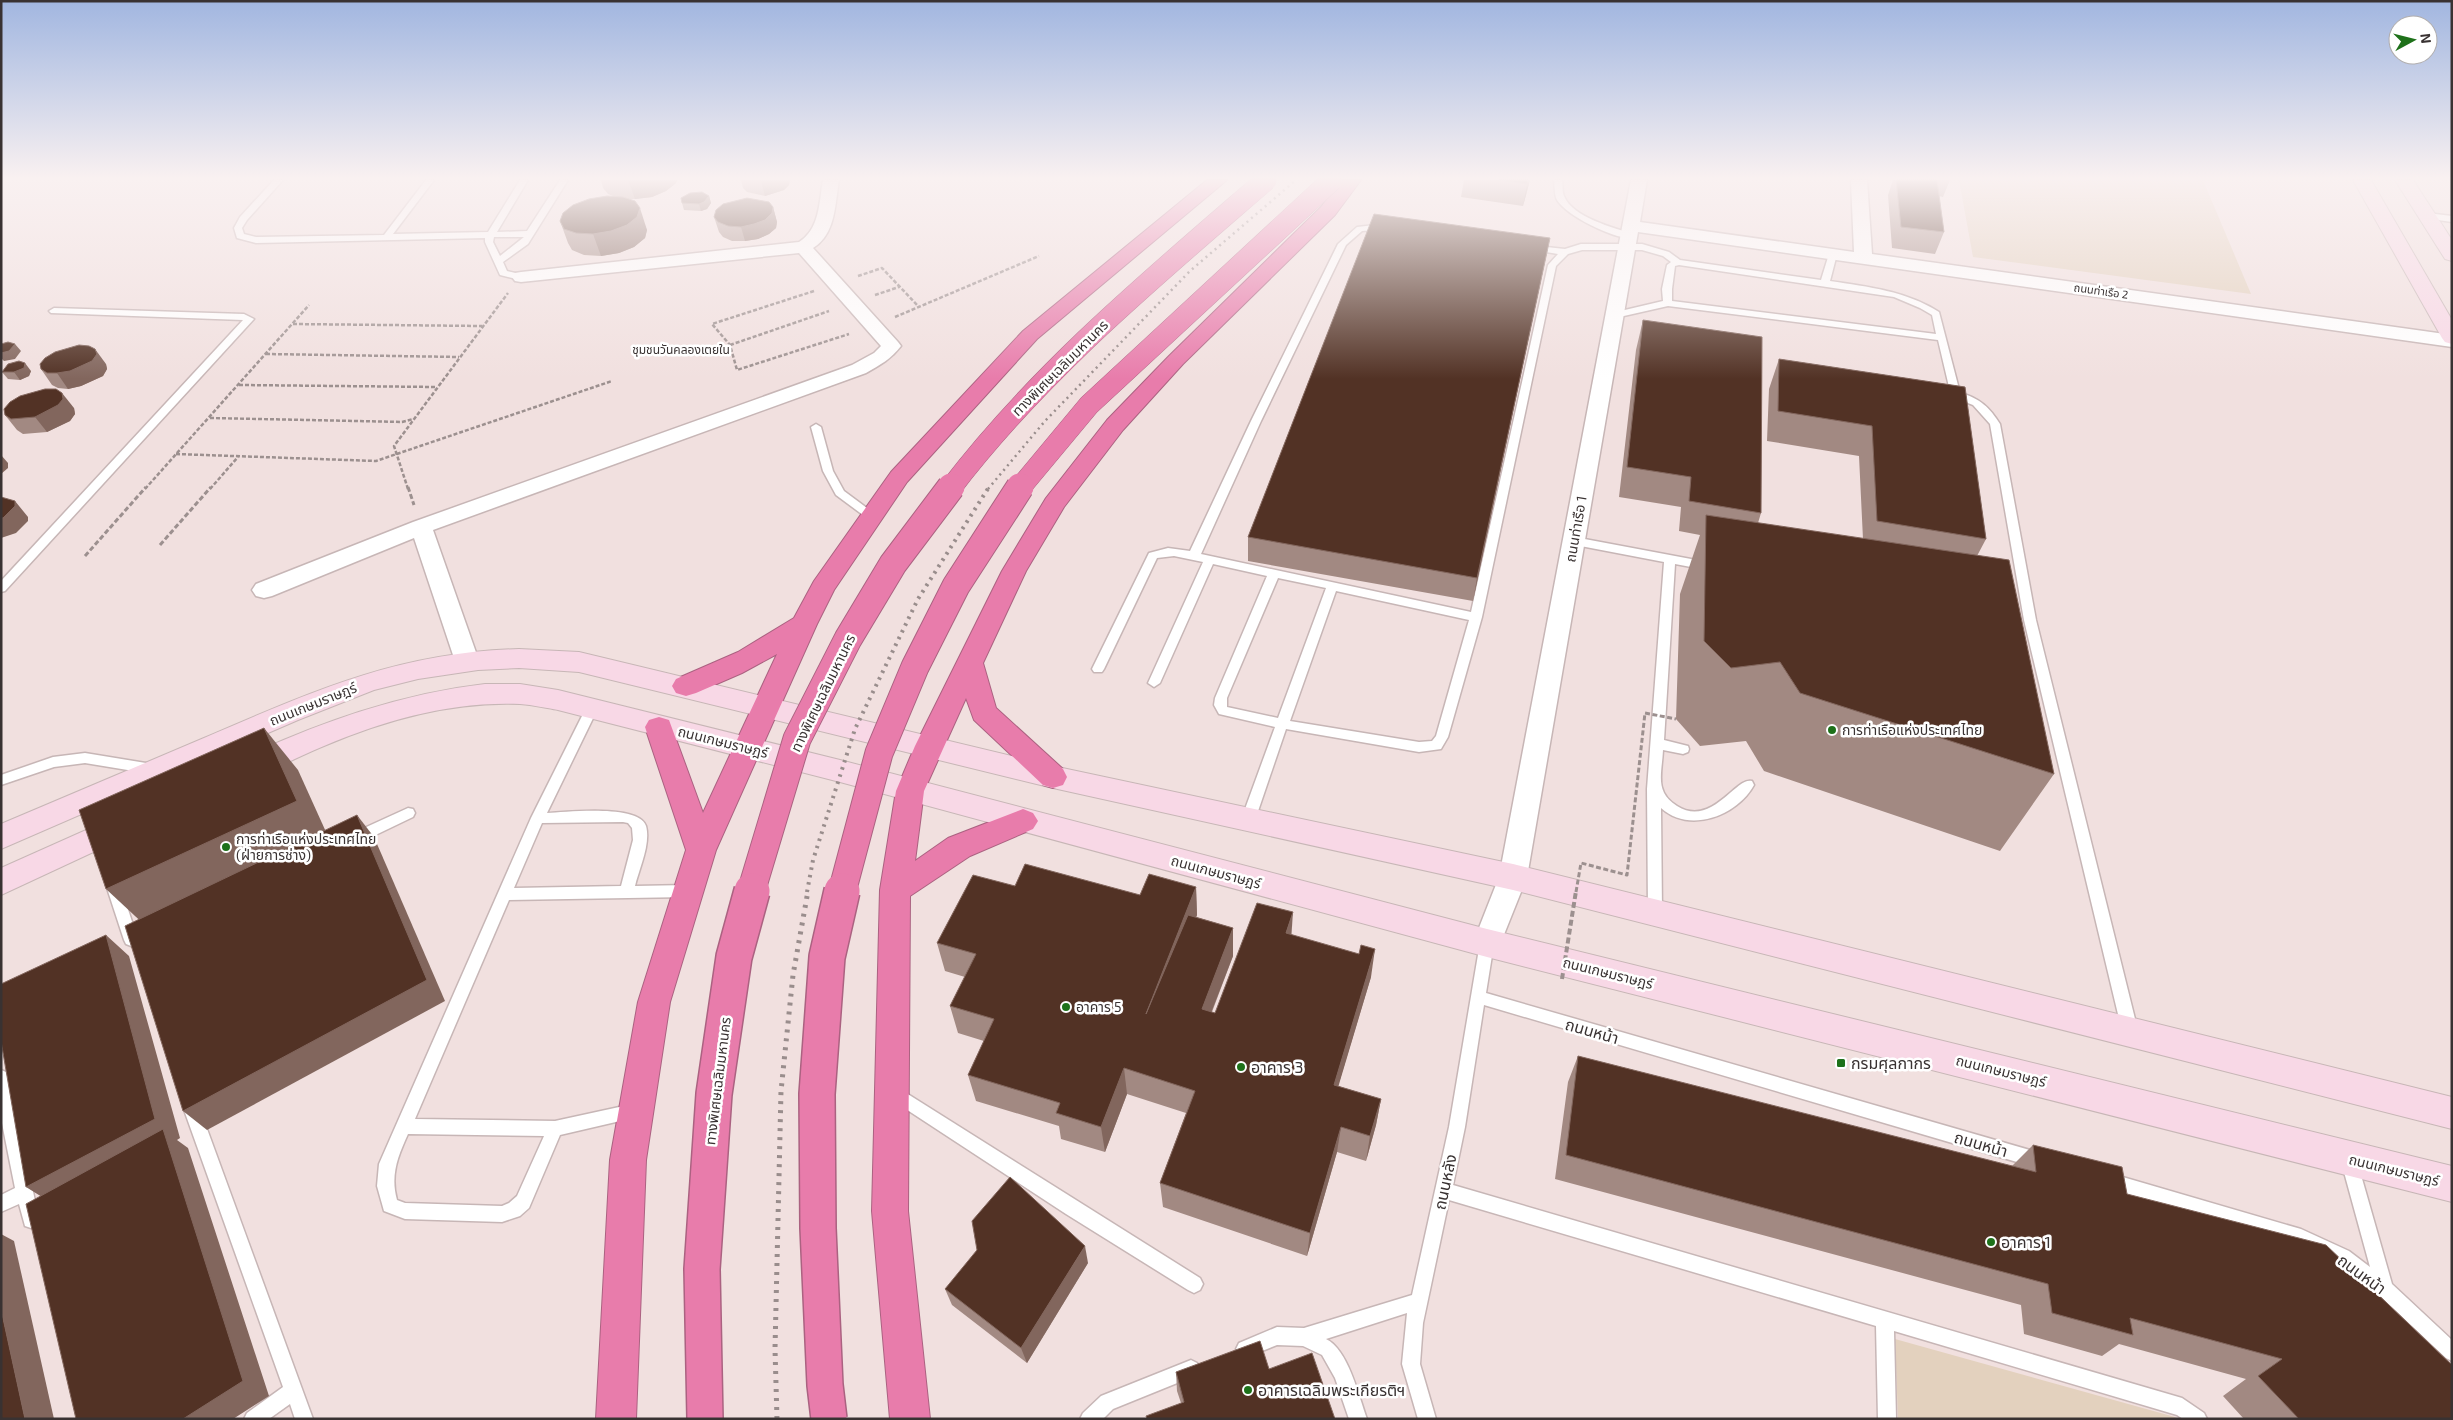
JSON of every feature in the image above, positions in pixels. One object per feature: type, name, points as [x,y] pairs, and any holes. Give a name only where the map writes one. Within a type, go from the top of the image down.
[{"type":"highway","points":[[616,1419],[628,1160],[654,1002],[701,850],[764,706],[823,586],[898,477],[1030,334],[1137,246]]},
{"type":"highway","name":"ทางพิเศษเฉลิมมหานคร","points":[[705,1419],[702,1269],[714,1094],[734,957],[765,840],[797,739],[848,639],[893,564],[972,460],[1044,381],[1128,300],[1190,246]]},
{"type":"highway","points":[[829,1419],[825,1386],[818,1228],[817,1085],[827,957],[853,844],[882,745],[915,667],[956,586],[1021,485],[1089,405],[1260,246]]},
{"type":"highway","points":[[910,1419],[890,1211],[895,890],[910,791],[929,746],[1014,571],[1054,503],[1122,417],[1176,360],[1291,246]]},
{"type":"highway","points":[[686,686],[721,673],[759,654],[804,624]]},
{"type":"highway","points":[[969,662],[984,714],[1053,777]]},
{"type":"highway","points":[[659,726],[701,850]]},
{"type":"highway","points":[[895,890],[959,847],[1023,821]]},
{"type":"street","name":"ถนนท่าเรือ 1","points":[[1487,942],[1513,877],[1628,246]]},
{"type":"street","name":"ถนนท่าเรือ 2","points":[[1746,246],[1833,254],[2452,339]]},
{"type":"street","points":[[1862,246],[1863,258]]},
{"type":"street","points":[[2400,246],[2452,339]]},
{"type":"street","points":[[264,590],[421,527],[859,369],[881,357],[891,346],[803,247],[521,277]]},
{"type":"street","points":[[421,527],[467,660]]},
{"type":"street","name":"ถนนเกษมราษฎร์","points":[[1,837],[311,703],[367,683],[416,669],[467,660],[542,658],[579,662],[686,686],[1053,777],[1513,877],[2452,1113]]},
{"type":"street","name":"ถนนเกษมราษฎร์","points":[[228,777],[290,748],[383,713],[428,701],[473,694],[522,694],[592,708],[746,747],[1487,942],[2452,1184]]},
{"type":"street","points":[[1,882],[100,847],[150,813]]},
{"type":"lane","points":[[491,246],[502,273],[521,277]]},
{"type":"lane","points":[[497,262],[519,246]]},
{"type":"lane","points":[[1194,556],[1256,421],[1341,246]]},
{"type":"lane","points":[[1526,246],[1565,252],[1584,246]]},
{"type":"lane","points":[[1641,246],[1666,254],[1678,262],[1892,293],[1911,299],[1936,314],[1956,395]]},
{"type":"lane","points":[[1274,573],[1220,705],[1223,711],[1282,724],[1419,747],[1436,746],[1442,736],[1476,617],[1552,265],[1565,252]]},
{"type":"lane","points":[[1825,283],[1833,254]]},
{"type":"lane","points":[[1668,303],[1671,265],[1678,262]]},
{"type":"lane","points":[[1615,315],[1668,303],[1942,338]]},
{"type":"lane","points":[[1,588],[249,319],[244,317],[54,311]]},
{"type":"lane","points":[[1937,392],[1971,399],[1985,407],[1995,424],[2025,619],[2130,1031]]},
{"type":"lane","points":[[816,427],[828,471],[840,493],[871,516]]},
{"type":"lane","points":[[1574,541],[1718,568]]},
{"type":"lane","points":[[1098,669],[1153,556],[1160,552],[1170,551],[1476,617]]},
{"type":"lane","points":[[1655,912],[1654,789],[1670,559]]},
{"type":"lane","points":[[1154,683],[1209,560]]},
{"type":"lane","points":[[1248,820],[1332,587]]},
{"type":"lane","points":[[555,1129],[524,1202],[514,1210],[502,1214],[406,1211],[390,1205],[385,1186],[387,1164],[538,818],[592,708]]},
{"type":"lane","points":[[1658,744],[1682,749]]},
{"type":"lane","points":[[1,780],[53,762],[86,758],[157,770]]},
{"type":"lane","points":[[1654,789],[1665,805],[1674,811],[1698,816],[1708,814],[1737,798],[1746,785]]},
{"type":"lane","points":[[346,842],[408,813]]},
{"type":"lane","points":[[538,818],[623,817],[632,820],[639,826],[640,840],[626,892]]},
{"type":"lane","points":[[109,874],[133,946]]},
{"type":"lane","points":[[506,894],[689,891]]},
{"type":"lane","name":"ถนนหลัง","points":[[1427,1419],[1411,1364],[1414,1322],[1456,1127],[1487,942]]},
{"type":"lane","name":"ถนนหน้า","points":[[1478,998],[2052,1164]]},
{"type":"lane","points":[[1,1077],[24,1192],[36,1239]]},
{"type":"lane","points":[[892,1091],[1072,1208],[1194,1284]]},
{"type":"lane","points":[[186,1093],[304,1419]]},
{"type":"lane","points":[[403,1126],[555,1129],[637,1110]]},
{"type":"lane","points":[[2348,1158],[2385,1289]]},
{"type":"lane","name":"ถนนหน้า","points":[[2090,1176],[2301,1237],[2344,1257],[2385,1289],[2452,1352]]},
{"type":"lane","points":[[1443,1190],[2182,1407],[2198,1419]]},
{"type":"lane","points":[[1,1204],[24,1192]]},
{"type":"lane","points":[[1232,1353],[1277,1336],[1304,1337],[1419,1300]]},
{"type":"lane","points":[[1885,1320],[1887,1419]]},
{"type":"lane","points":[[1304,1337],[1328,1349],[1342,1374],[1358,1419]]},
{"type":"lane","points":[[1090,1419],[1107,1402],[1205,1364]]},
{"type":"lane","points":[[253,1419],[294,1391]]},
{"type":"path","points":[[882,268],[919,307],[1039,256]]},
{"type":"path","points":[[421,527],[394,446],[482,326],[521,277]]},
{"type":"path","points":[[836,284],[712,324],[730,345],[737,370],[874,325]]},
{"type":"path","points":[[730,345],[852,303]]},
{"type":"path","points":[[85,556],[309,305]]},
{"type":"path","points":[[292,324],[482,326]]},
{"type":"path","points":[[266,354],[460,357]]},
{"type":"path","points":[[176,454],[376,462],[612,381]]},
{"type":"path","points":[[238,385],[438,387]]},
{"type":"path","points":[[209,418],[402,422],[414,419]]},
{"type":"path","points":[[160,545],[238,456]]},
{"type":"path","points":[[1562,979],[1581,864],[1627,875],[1645,713],[1676,719]]},
{"type":"shaded area","points":[[1971,246],[2231,246],[2251,294],[1973,257]]},
{"type":"shaded area","points":[[1895,1339],[2175,1417],[2177,1419],[1898,1419]]},
{"type":"building","points":[[1361,246],[1548,246],[1477,578],[1248,537]]},
{"type":"building","points":[[1643,320],[1762,337],[1761,513],[1689,501],[1691,477],[1627,467]]},
{"type":"building","points":[[8,342],[15,344],[9,351],[1,353],[1,344]]},
{"type":"building","points":[[79,345],[95,349],[97,354],[92,361],[70,371],[47,373],[41,369],[40,364],[45,358],[55,352]]},
{"type":"building","points":[[1779,359],[1965,387],[1986,539],[1877,521],[1872,426],[1778,411]]},
{"type":"building","points":[[19,361],[25,363],[24,368],[14,372],[2,372],[8,364]]},
{"type":"building","points":[[45,389],[56,389],[62,393],[63,399],[58,405],[35,417],[11,419],[5,415],[4,409],[10,402],[20,396]]},
{"type":"building","points":[[1,497],[15,501],[15,506],[3,518],[1,518]]},
{"type":"building","points":[[1706,515],[2009,560],[2054,774],[1800,693],[1780,662],[1731,668],[1704,641]]},
{"type":"building","points":[[264,728],[297,801],[106,889],[79,810]]},
{"type":"building","points":[[357,815],[427,980],[183,1111],[125,926]]},
{"type":"building","points":[[1025,864],[1140,895],[1149,874],[1196,887],[1146,1014],[1188,915],[1233,928],[1202,1009],[1215,1013],[1257,903],[1293,912],[1286,933],[1359,954],[1361,945],[1375,949],[1334,1085],[1381,1099],[1370,1136],[1341,1127],[1310,1233],[1160,1183],[1195,1091],[1124,1068],[1101,1127],[1056,1113],[1060,1103],[968,1075],[994,1019],[950,1006],[976,954],[937,943],[973,875],[1015,886]]},
{"type":"building","points":[[106,935],[155,1119],[26,1187],[1,1041],[1,984]]},
{"type":"building","name":"อาคาร 1","points":[[1578,1056],[2036,1172],[2033,1145],[2122,1167],[2127,1194],[2326,1245],[2452,1365],[2452,1419],[2299,1419],[2258,1376],[2282,1359],[2130,1318],[2133,1335],[2052,1313],[2048,1284],[1566,1155]]},
{"type":"building","points":[[163,1129],[243,1381],[183,1419],[76,1419],[26,1204]]},
{"type":"building","points":[[1010,1177],[1085,1246],[1021,1348],[945,1289],[977,1250],[972,1221]]},
{"type":"building","points":[[1,1309],[25,1419],[1,1419]]},
{"type":"building","name":"อาคารเฉลิมพระเกียรติฯ","points":[[1260,1341],[1269,1369],[1312,1353],[1335,1419],[1147,1419],[1146,1416],[1184,1402],[1176,1372]]},
{"type":"railway","points":[[988,489],[1045,421],[1190,271],[1219,246]]},
{"type":"railway","points":[[807,892],[813,860],[855,729],[918,599],[989,487]]},
{"type":"railway","points":[[777,1419],[775,1349],[781,1091],[793,975],[808,891]]},
{"type":"place","name":"การท่าเรือแห่งประเทศไทย","points":[[1832,730]]},
{"type":"place","name":"การท่าเรือแห่งประเทศไทย (ฝ่ายการช่าง)","points":[[226,847]]},
{"type":"place","name":"อาคาร 5","points":[[1066,1007]]},
{"type":"place","name":"กรมศุลกากร","points":[[1841,1063]]},
{"type":"place","name":"อาคาร 3","points":[[1241,1067]]},
{"type":"place","name":"อาคาร 1","points":[[1991,1242]]},
{"type":"place","name":"อาคารเฉลิมพระเกียรติฯ","points":[[1248,1390]]},
{"type":"district","name":"ชุมชนวันคลองเตยใน","points":[[681,350]]}]
